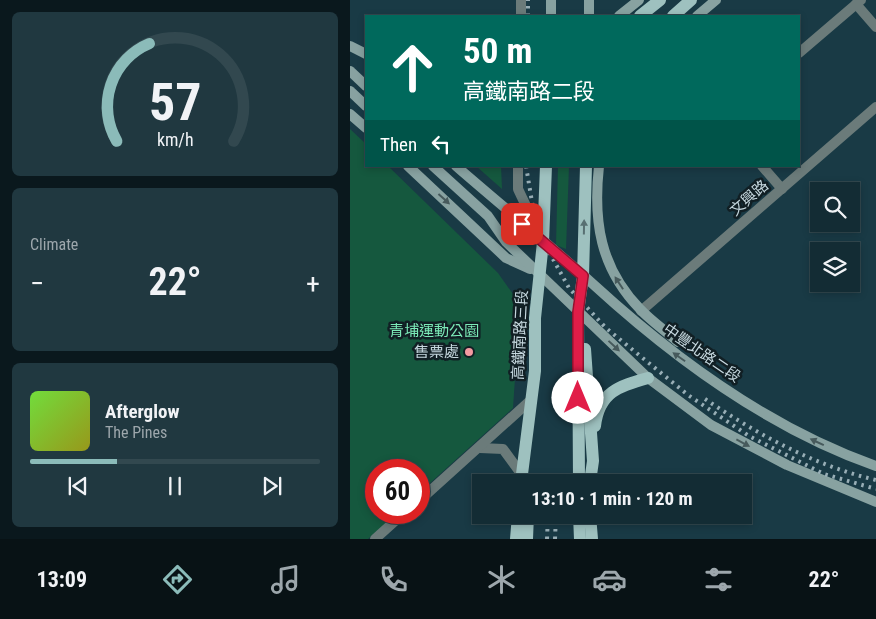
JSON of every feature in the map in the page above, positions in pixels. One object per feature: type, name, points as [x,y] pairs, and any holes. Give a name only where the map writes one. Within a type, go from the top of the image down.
[{"type":"main road","points":[[551,0],[551,15]]},
{"type":"main road","points":[[589,15],[590,0]]},
{"type":"main road","points":[[620,15],[639,0]]},
{"type":"main road","points":[[641,15],[660,0]]},
{"type":"main road","points":[[674,15],[691,0]]},
{"type":"main road","points":[[698,15],[716,0]]},
{"type":"main road","points":[[350,46],[365,54]]},
{"type":"main road","points":[[350,71],[365,85]]},
{"type":"main road","points":[[350,91],[365,105]]},
{"type":"main road","points":[[350,114],[365,127]]},
{"type":"main road","points":[[409,167],[506,258],[540,274]]},
{"type":"main road","points":[[434,167],[488,216],[506,242],[648,378],[711,424],[740,442],[787,466],[876,502]]},
{"type":"main road","name":"中豐北路二段","points":[[457,167],[664,346],[711,379],[815,441],[876,466]]},
{"type":"main road","name":"高鐵南路三段","points":[[525,474],[535,371],[535,318],[543,242],[546,167]]},
{"type":"main road","points":[[579,474],[578,312],[583,276],[586,167]]},
{"type":"main road","points":[[599,167],[596,188],[598,232],[610,268],[628,296],[641,311],[678,342]]},
{"type":"main road","points":[[578,312],[586,360],[593,461]]},
{"type":"main road","points":[[591,474],[595,423],[601,402],[618,387],[648,378]]},
{"type":"main road","points":[[578,398],[588,474]]},
{"type":"main road","points":[[516,539],[517,524]]},
{"type":"main road","points":[[527,539],[528,524]]},
{"type":"main road","points":[[579,524],[580,539]]},
{"type":"main road","points":[[591,524],[592,539]]},
{"type":"street","points":[[521,0],[521,15]]},
{"type":"street","points":[[800,52],[858,2],[876,27]]},
{"type":"street","name":"文興路","points":[[641,311],[876,107]]},
{"type":"street","points":[[518,167],[518,189],[543,242]]},
{"type":"street","points":[[763,167],[782,189]]},
{"type":"street","points":[[430,491],[532,399]]},
{"type":"street","points":[[480,448],[504,449],[520,474]]},
{"type":"street","points":[[375,539],[392,524]]},
{"type":"green space","name":"青埔運動公園","points":[[350,129],[365,143],[365,167],[389,167],[498,273],[520,304],[513,408],[430,483],[430,459],[365,459],[365,524],[385,524],[368,539],[350,539]]},
{"type":"green space","points":[[477,167],[501,167],[502,189]]},
{"type":"green space","points":[[558,167],[569,167],[566,249],[556,245]]},
{"type":"railway","points":[[528,0],[528,15]]},
{"type":"railway","points":[[526,167],[534,214],[548,250],[569,288],[606,328],[688,395],[749,436],[824,474],[876,489]]},
{"type":"railway","points":[[705,399],[787,447],[831,466],[876,480]]},
{"type":"railway","points":[[547,539],[548,524]]},
{"type":"railway","points":[[555,539],[556,524]]},
{"type":"place","name":"售票處","points":[[469,352]]},
{"type":"route","points":[[522,224],[583,276],[578,312],[578,398]]}]
